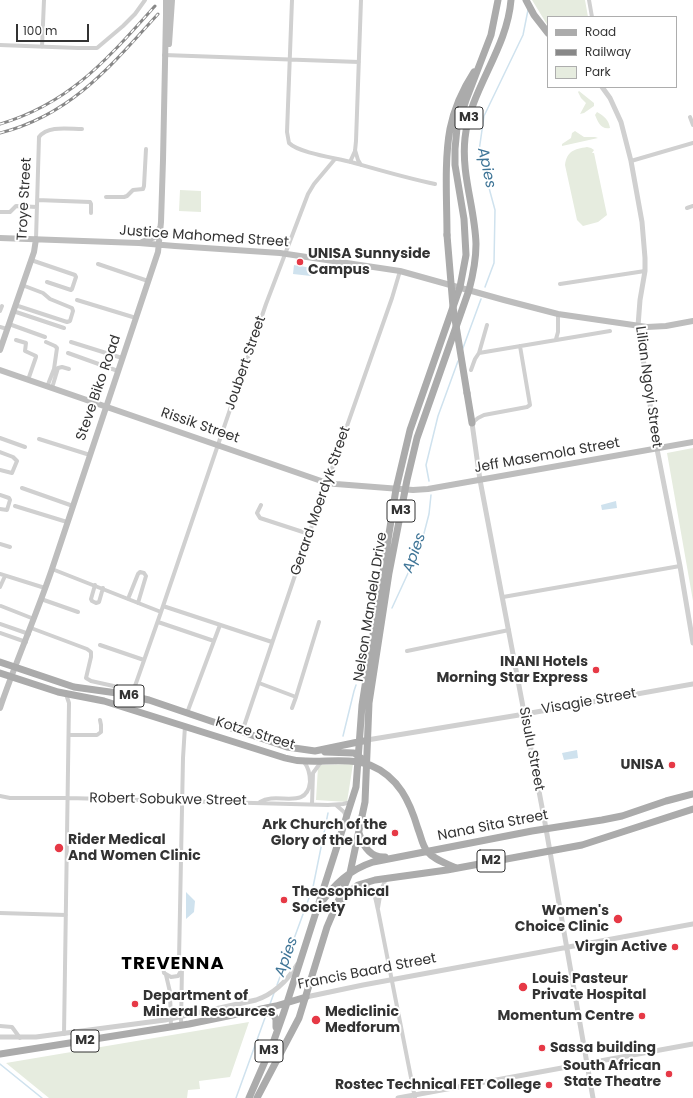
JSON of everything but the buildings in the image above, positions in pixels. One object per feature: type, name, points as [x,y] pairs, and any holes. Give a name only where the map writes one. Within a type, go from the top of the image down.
[{"type":"main road","points":[[166,0],[168,15]]},
{"type":"main road","points":[[168,15],[172,0]]},
{"type":"main road","name":"Nelson Mandela Drive","points":[[258,1098],[299,1018],[327,927],[350,873],[359,833],[365,802],[366,764],[363,741],[362,705],[396,489],[407,439],[460,287],[466,255],[466,239],[454,156],[456,137],[462,111],[491,35],[498,0]]},
{"type":"main road","name":"Nelson Mandela Drive","points":[[249,1098],[287,1002],[356,787],[358,759],[363,741],[389,572],[405,490],[417,438],[469,290],[474,267],[476,243],[474,222],[465,175],[465,138],[474,102],[502,40],[510,12],[511,0]]},
{"type":"main road","points":[[526,0],[534,16],[547,32]]},
{"type":"main road","name":"Steve Biko Road","points":[[0,708],[11,676],[29,634],[52,569],[160,245],[168,15]]},
{"type":"main road","points":[[472,423],[453,307],[447,235],[447,169],[451,127],[458,102],[483,57]]},
{"type":"main road","points":[[139,243],[155,237],[158,233],[161,222]]},
{"type":"main road","name":"Justice Mahomed Street","points":[[0,238],[139,243],[285,254],[400,271],[558,314],[638,326],[666,326],[693,321]]},
{"type":"main road","name":"Troye Street","points":[[0,350],[36,239]]},
{"type":"main road","name":"Rissik Street","points":[[0,370],[327,483],[396,489]]},
{"type":"main road","name":"Jeff Masemola Street","points":[[396,489],[428,489],[693,442]]},
{"type":"main road","name":"Kotze Street","points":[[0,662],[74,687],[135,697],[288,747],[315,751],[363,741]]},
{"type":"main road","name":"Kotze Street","points":[[0,673],[66,694],[104,701],[285,758],[304,761],[340,761],[358,759],[385,774],[401,789],[413,810],[427,852]]},
{"type":"main road","points":[[315,751],[351,752],[358,759]]},
{"type":"main road","name":"Nana Sita Street","points":[[316,911],[331,890],[350,873],[358,867],[373,862],[546,828],[592,822],[622,816],[666,801],[693,794]]},
{"type":"main road","name":"M2","points":[[358,885],[582,845],[693,809]]},
{"type":"main road","points":[[359,833],[366,849],[377,856],[389,857],[409,855]]},
{"type":"main road","points":[[427,852],[436,859],[456,868]]},
{"type":"main road","points":[[335,908],[348,893],[358,885]]},
{"type":"main road","name":"Francis Baard Street","points":[[0,1054],[171,1027],[246,1012],[260,1011],[306,997]]},
{"type":"main road","points":[[260,1011],[273,1014],[276,1019],[272,1043]]},
{"type":"street","points":[[42,47],[44,0]]},
{"type":"street","points":[[0,45],[98,47],[135,14],[145,0]]},
{"type":"street","points":[[292,0],[287,132],[291,145],[335,159],[398,176],[435,184]]},
{"type":"street","points":[[361,0],[355,149],[361,165]]},
{"type":"street","points":[[589,0],[592,16]]},
{"type":"street","points":[[166,55],[359,62]]},
{"type":"street","name":"Lilian Ngoyi Street","points":[[603,88],[610,98],[619,117],[631,161],[645,242],[645,271],[640,300],[638,326],[657,449],[691,618],[693,643]]},
{"type":"street","points":[[690,117],[693,125]]},
{"type":"street","name":"Troye Street","points":[[36,239],[39,137],[42,133],[55,128],[82,129]]},
{"type":"street","points":[[631,161],[693,142]]},
{"type":"street","points":[[350,162],[355,149]]},
{"type":"street","points":[[106,197],[124,197],[133,190],[143,188],[146,150]]},
{"type":"street","name":"Joubert Street","points":[[31,628],[87,649],[91,652],[86,678],[91,681],[127,689],[133,688],[158,622],[267,300],[310,190],[335,159]]},
{"type":"street","points":[[37,200],[90,202],[91,212]]},
{"type":"street","points":[[0,212],[10,212],[16,206],[37,207]]},
{"type":"street","points":[[687,208],[693,206]]},
{"type":"street","points":[[30,260],[75,275],[76,277],[71,290],[47,282]]},
{"type":"street","points":[[98,264],[148,281]]},
{"type":"street","name":"Gerard Moerdyk Street","points":[[242,732],[400,271]]},
{"type":"street","points":[[560,284],[645,271]]},
{"type":"street","points":[[14,308],[67,322],[70,321],[73,308],[50,299],[43,293],[22,285]]},
{"type":"street","points":[[77,300],[136,318]]},
{"type":"street","points":[[14,308],[64,328]]},
{"type":"street","points":[[556,339],[558,332],[558,314]]},
{"type":"street","points":[[471,370],[479,352],[487,325]]},
{"type":"street","points":[[0,327],[8,327],[45,336]]},
{"type":"street","points":[[479,352],[610,331]]},
{"type":"street","points":[[16,340],[26,343],[25,351],[36,357],[28,380]]},
{"type":"street","points":[[46,342],[56,346],[57,348],[50,387]]},
{"type":"street","points":[[71,342],[122,358]]},
{"type":"street","points":[[472,423],[484,415],[527,407],[530,405],[520,346]]},
{"type":"street","points":[[68,353],[118,371]]},
{"type":"street","points":[[50,387],[58,368],[62,367],[69,369]]},
{"type":"street","name":"Sisulu Street","points":[[472,423],[480,480],[546,828],[593,1098]]},
{"type":"street","points":[[0,437],[18,441]]},
{"type":"street","points":[[0,437],[25,446]]},
{"type":"street","points":[[39,439],[90,455]]},
{"type":"street","points":[[0,452],[16,459],[16,461],[12,473],[0,470]]},
{"type":"street","points":[[22,488],[73,506]]},
{"type":"street","points":[[0,495],[9,498],[10,500],[6,510],[0,509]]},
{"type":"street","points":[[261,505],[257,514],[260,518],[309,534]]},
{"type":"street","points":[[15,506],[68,522]]},
{"type":"street","points":[[0,544],[10,547]]},
{"type":"street","points":[[503,597],[680,566]]},
{"type":"street","points":[[52,569],[161,612]]},
{"type":"street","points":[[128,599],[138,574],[140,572],[144,573],[146,576],[138,603]]},
{"type":"street","points":[[0,574],[45,588]]},
{"type":"street","points":[[0,587],[5,576]]},
{"type":"street","points":[[95,585],[91,599],[96,603],[99,602],[103,588]]},
{"type":"street","points":[[41,600],[78,612]]},
{"type":"street","points":[[1,606],[34,619]]},
{"type":"street","points":[[163,606],[272,642]]},
{"type":"street","points":[[158,622],[214,642]]},
{"type":"street","points":[[292,708],[319,622]]},
{"type":"street","points":[[0,624],[29,634]]},
{"type":"street","points":[[187,713],[220,625]]},
{"type":"street","points":[[407,651],[508,630]]},
{"type":"street","points":[[0,633],[26,642]]},
{"type":"street","points":[[100,645],[144,660]]},
{"type":"street","points":[[259,682],[296,696]]},
{"type":"street","name":"Visagie Street","points":[[363,741],[693,684]]},
{"type":"street","points":[[64,1034],[69,735],[69,703],[66,694]]},
{"type":"street","points":[[69,703],[76,696]]},
{"type":"street","points":[[69,735],[97,735],[101,732],[100,720]]},
{"type":"street","points":[[181,1025],[182,964],[179,960],[183,751],[186,726]]},
{"type":"street","points":[[259,802],[266,799],[298,798],[304,796],[308,791],[310,779],[309,768],[304,761]]},
{"type":"street","points":[[312,804],[313,773],[322,761]]},
{"type":"street","name":"Robert Sobukwe Street","points":[[0,796],[10,798],[259,802],[335,805],[351,802]]},
{"type":"street","points":[[335,805],[344,812],[346,818]]},
{"type":"street","points":[[378,910],[381,890],[386,879]]},
{"type":"street","points":[[358,885],[370,888],[372,890],[378,910],[415,1096]]},
{"type":"street","points":[[0,913],[66,915]]},
{"type":"street","name":"Francis Baard Street","points":[[306,997],[693,924]]},
{"type":"street","points":[[171,1027],[170,992],[163,968],[165,961],[172,958],[179,960]]},
{"type":"street","points":[[0,1037],[20,1038],[64,1034],[170,1019],[262,998],[269,995],[282,985],[300,961]]},
{"type":"street","points":[[166,975],[176,977],[180,974],[182,969]]},
{"type":"street","points":[[0,1026],[12,1027],[20,1038]]},
{"type":"street","points":[[398,1098],[693,1044]]},
{"type":"green space","points":[[532,0],[585,0],[588,16],[547,16],[547,24]]},
{"type":"green space","points":[[579,91],[594,103],[594,106],[580,114],[586,103],[581,98],[578,92]]},
{"type":"green space","points":[[597,112],[606,118],[610,128],[604,128],[600,125],[595,115]]},
{"type":"green space","points":[[575,131],[584,137],[598,138],[562,146],[562,144],[571,138],[572,133]]},
{"type":"green space","points":[[587,147],[594,150],[592,153],[594,153],[607,215],[598,222],[583,226],[577,220],[565,165],[569,154],[578,149]]},
{"type":"green space","points":[[180,190],[201,191],[201,212],[179,211]]},
{"type":"green space","points":[[693,448],[693,601],[667,453]]},
{"type":"green space","points":[[353,764],[347,802],[316,800],[318,767],[320,765]]},
{"type":"green space","points":[[249,1022],[230,1077],[199,1081],[200,1089],[188,1090],[187,1098],[49,1098],[6,1063]]},
{"type":"water","points":[[294,265],[312,268],[311,276],[293,274]]},
{"type":"water","points":[[616,501],[617,508],[602,510],[601,505]]},
{"type":"water","points":[[577,750],[578,758],[564,760],[562,753]]},
{"type":"water","points":[[186,892],[195,901],[194,912],[186,919]]},
{"type":"waterway","name":"Apies","points":[[485,287],[494,263],[495,210],[479,151],[484,116],[523,35],[528,10]]},
{"type":"waterway","name":"Apies","points":[[463,348],[481,299]]},
{"type":"waterway","name":"Apies","points":[[429,481],[426,465],[438,416],[458,361]]},
{"type":"waterway","name":"Apies","points":[[392,608],[421,545],[429,514],[431,495]]},
{"type":"waterway","name":"Apies","points":[[343,736],[356,685]]},
{"type":"waterway","name":"Apies","points":[[277,985],[313,887],[328,813]]},
{"type":"waterway","name":"Apies","points":[[270,1004],[274,993]]},
{"type":"waterway","name":"Apies","points":[[236,1098],[266,1015]]},
{"type":"waterway","points":[[0,1064],[42,1098]]},
{"type":"railway","points":[[0,124],[25,115],[48,104],[68,91],[104,61],[155,6]]},
{"type":"railway","points":[[0,133],[25,125],[48,114],[69,101],[106,70],[158,14]]},
{"type":"place","name":"UNISA Sunnyside Campus","points":[[300,262]]},
{"type":"place","name":"INANI Hotels Morning Star Express","points":[[596,670]]},
{"type":"place","name":"UNISA","points":[[672,765]]},
{"type":"place","name":"Ark Church of the Glory of the Lord","points":[[395,833]]},
{"type":"place","name":"Rider Medical And Women Clinic","points":[[59,848]]},
{"type":"place","name":"Theosophical Society","points":[[284,900]]},
{"type":"place","name":"Women's Choice Clinic","points":[[618,919]]},
{"type":"place","name":"Virgin Active","points":[[675,947]]},
{"type":"place","name":"Louis Pasteur Private Hospital","points":[[523,987]]},
{"type":"place","name":"Department of Mineral Resources","points":[[135,1004]]},
{"type":"place","name":"Momentum Centre","points":[[642,1016]]},
{"type":"place","name":"Mediclinic Medforum","points":[[316,1020]]},
{"type":"place","name":"Sassa building","points":[[542,1048]]},
{"type":"place","name":"South African State Theatre","points":[[669,1074]]},
{"type":"place","name":"Rostec Technical FET College","points":[[549,1085]]},
{"type":"district","name":"TREVENNA","points":[[173,964]]}]
